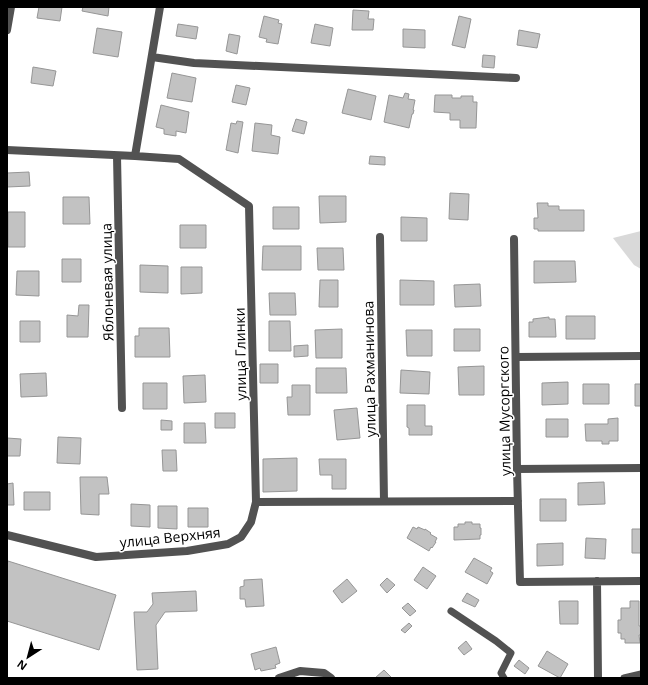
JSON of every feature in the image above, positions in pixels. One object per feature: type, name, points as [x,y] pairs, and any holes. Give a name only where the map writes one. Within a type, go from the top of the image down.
[{"type":"street","points":[[7,30],[11,7]]},
{"type":"street","points":[[7,150],[135,156],[160,7]]},
{"type":"street","points":[[152,58],[194,63],[516,78]]},
{"type":"street","name":"Яблоневая улица","points":[[117,156],[122,408]]},
{"type":"street","name":"улица Глинки","points":[[135,156],[179,159],[249,206],[256,502]]},
{"type":"street","name":"улица Рахманинова","points":[[380,237],[384,501]]},
{"type":"street","name":"улица Мусоргского","points":[[514,239],[520,582],[598,581]]},
{"type":"street","points":[[516,357],[641,356]]},
{"type":"street","points":[[517,469],[641,468]]},
{"type":"street","points":[[256,502],[518,501]]},
{"type":"street","name":"улица Верхняя","points":[[7,535],[96,557],[187,551],[228,544],[242,537],[251,522],[256,502]]},
{"type":"street","points":[[598,678],[598,581],[641,581]]},
{"type":"street","points":[[279,678],[300,671],[324,673],[331,678]]},
{"type":"lane","points":[[451,611],[496,641],[511,653],[501,673],[504,678]]},
{"type":"lane","points":[[624,678],[641,674]]},
{"type":"shaded area","points":[[641,231],[641,269],[634,265],[613,238]]},
{"type":"building","points":[[39,7],[62,7],[60,21],[37,18]]},
{"type":"building","points":[[83,7],[109,7],[108,16],[82,11]]},
{"type":"building","points":[[353,10],[369,11],[368,19],[374,19],[373,30],[352,30]]},
{"type":"building","points":[[264,16],[279,20],[278,23],[282,24],[278,44],[266,42],[267,39],[259,37]]},
{"type":"building","points":[[459,16],[471,19],[465,48],[452,45]]},
{"type":"building","points":[[178,24],[198,27],[196,39],[176,36]]},
{"type":"building","points":[[315,24],[333,28],[330,46],[311,43]]},
{"type":"building","points":[[97,28],[122,32],[118,57],[93,53]]},
{"type":"building","points":[[403,29],[425,30],[425,48],[403,47]]},
{"type":"building","points":[[519,30],[540,34],[537,48],[517,45]]},
{"type":"building","points":[[229,34],[240,36],[237,54],[226,51]]},
{"type":"building","points":[[483,55],[495,56],[494,68],[482,67]]},
{"type":"building","points":[[33,67],[56,71],[53,86],[31,83]]},
{"type":"building","points":[[172,73],[196,78],[192,102],[167,98]]},
{"type":"building","points":[[236,85],[250,88],[246,105],[232,102]]},
{"type":"building","points":[[348,89],[376,96],[371,120],[342,113]]},
{"type":"building","points":[[405,93],[409,94],[408,99],[415,100],[409,128],[384,122],[389,95],[403,98]]},
{"type":"building","points":[[435,95],[452,95],[452,98],[473,96],[473,102],[477,102],[476,128],[460,128],[460,120],[450,120],[450,113],[434,112]]},
{"type":"building","points":[[161,105],[189,112],[186,133],[176,131],[176,136],[164,134],[164,129],[156,127]]},
{"type":"building","points":[[296,119],[307,122],[304,134],[292,131]]},
{"type":"building","points":[[237,121],[243,122],[238,153],[226,150],[231,123],[236,124]]},
{"type":"building","points":[[255,123],[272,125],[271,135],[280,137],[278,154],[252,151]]},
{"type":"building","points":[[370,156],[385,157],[385,165],[369,164]]},
{"type":"building","points":[[29,172],[30,186],[7,187],[7,173]]},
{"type":"building","points":[[450,193],[469,194],[468,220],[449,219]]},
{"type":"building","points":[[319,196],[346,196],[346,222],[320,223]]},
{"type":"building","points":[[63,197],[89,197],[90,224],[63,224]]},
{"type":"building","points":[[537,203],[548,203],[548,206],[559,206],[559,210],[584,210],[584,231],[538,231],[538,229],[534,229],[534,218],[538,218]]},
{"type":"building","points":[[273,207],[299,207],[299,229],[273,229]]},
{"type":"building","points":[[8,212],[25,212],[25,247],[8,247]]},
{"type":"building","points":[[401,217],[427,218],[427,241],[401,241]]},
{"type":"building","points":[[180,225],[206,225],[206,248],[180,248]]},
{"type":"building","points":[[263,246],[301,246],[301,270],[262,270]]},
{"type":"building","points":[[317,248],[343,248],[344,270],[318,270]]},
{"type":"building","points":[[62,259],[81,259],[81,282],[62,282]]},
{"type":"building","points":[[534,261],[575,261],[576,282],[534,283]]},
{"type":"building","points":[[140,265],[168,266],[168,293],[140,292]]},
{"type":"building","points":[[181,267],[202,267],[202,293],[181,294]]},
{"type":"building","points":[[17,271],[39,271],[39,296],[16,295]]},
{"type":"building","points":[[320,280],[338,280],[338,307],[319,307]]},
{"type":"building","points":[[400,280],[434,281],[434,305],[400,305]]},
{"type":"building","points":[[480,284],[481,306],[455,307],[454,285]]},
{"type":"building","points":[[269,293],[295,293],[296,315],[270,315]]},
{"type":"building","points":[[79,305],[89,305],[88,337],[67,337],[67,315],[78,316]]},
{"type":"building","points":[[566,316],[595,316],[595,339],[566,339]]},
{"type":"building","points":[[549,317],[549,319],[555,319],[556,337],[529,337],[529,322],[533,322],[533,319]]},
{"type":"building","points":[[20,321],[40,321],[40,342],[20,342]]},
{"type":"building","points":[[269,321],[290,321],[291,351],[269,351]]},
{"type":"building","points":[[139,328],[169,328],[170,357],[135,357],[135,336],[139,336]]},
{"type":"building","points":[[342,329],[342,358],[316,358],[315,330]]},
{"type":"building","points":[[454,329],[480,329],[480,351],[454,351]]},
{"type":"building","points":[[406,330],[432,330],[432,356],[407,356]]},
{"type":"building","points":[[308,345],[308,356],[294,357],[294,346]]},
{"type":"building","points":[[260,364],[278,364],[278,383],[260,383]]},
{"type":"building","points":[[484,366],[484,395],[459,395],[458,367]]},
{"type":"building","points":[[316,368],[346,368],[347,393],[316,393]]},
{"type":"building","points":[[401,370],[430,372],[429,394],[400,393]]},
{"type":"building","points":[[46,373],[47,396],[21,397],[20,374]]},
{"type":"building","points":[[205,375],[206,402],[184,403],[183,376]]},
{"type":"building","points":[[568,382],[568,404],[542,405],[542,383]]},
{"type":"building","points":[[143,383],[167,383],[167,409],[143,409]]},
{"type":"building","points":[[583,384],[609,384],[609,404],[583,404]]},
{"type":"building","points":[[635,384],[641,384],[641,406],[635,406]]},
{"type":"building","points":[[292,385],[310,385],[310,415],[288,415],[287,397],[292,397]]},
{"type":"building","points":[[407,405],[425,405],[425,426],[432,426],[432,435],[409,435],[409,428],[407,427]]},
{"type":"building","points":[[357,408],[360,438],[337,440],[334,410]]},
{"type":"building","points":[[215,413],[235,413],[235,428],[215,428]]},
{"type":"building","points":[[618,418],[618,441],[609,441],[609,444],[602,444],[602,441],[586,441],[585,424],[608,424],[608,419]]},
{"type":"building","points":[[546,419],[568,419],[568,437],[546,437]]},
{"type":"building","points":[[161,420],[172,421],[172,430],[161,430]]},
{"type":"building","points":[[184,423],[205,423],[206,443],[184,443]]},
{"type":"building","points":[[58,437],[81,438],[80,464],[57,463]]},
{"type":"building","points":[[7,438],[21,439],[20,456],[7,456]]},
{"type":"building","points":[[162,450],[176,450],[177,471],[163,471]]},
{"type":"building","points":[[297,458],[297,491],[263,492],[263,459]]},
{"type":"building","points":[[319,459],[346,459],[346,489],[332,489],[332,475],[320,475]]},
{"type":"building","points":[[80,477],[107,477],[109,494],[99,494],[99,515],[81,514]]},
{"type":"building","points":[[604,482],[605,504],[578,505],[578,483]]},
{"type":"building","points":[[13,483],[14,505],[7,505],[7,484]]},
{"type":"building","points":[[24,492],[50,492],[50,510],[24,510]]},
{"type":"building","points":[[540,499],[566,499],[566,521],[540,521]]},
{"type":"building","points":[[131,504],[150,505],[150,527],[131,526]]},
{"type":"building","points":[[158,506],[177,506],[177,529],[158,528]]},
{"type":"building","points":[[188,508],[208,508],[208,527],[188,527]]},
{"type":"building","points":[[465,522],[480,524],[480,539],[454,540],[454,527],[458,527],[458,524],[465,524]]},
{"type":"building","points":[[413,527],[417,529],[418,527],[425,529],[437,538],[436,542],[429,551],[407,538]]},
{"type":"building","points":[[632,529],[641,529],[641,553],[632,553]]},
{"type":"building","points":[[586,538],[606,539],[605,559],[585,558]]},
{"type":"building","points":[[563,543],[563,565],[537,566],[537,544]]},
{"type":"building","points":[[474,558],[492,568],[490,571],[493,573],[487,584],[465,572]]},
{"type":"building","points":[[8,561],[116,595],[99,650],[7,621]]},
{"type":"building","points":[[423,567],[436,576],[427,589],[414,580]]},
{"type":"building","points":[[387,578],[395,585],[387,593],[380,585]]},
{"type":"building","points":[[262,579],[264,606],[246,607],[245,599],[240,599],[240,587],[244,586],[244,580]]},
{"type":"building","points":[[347,579],[357,591],[342,603],[333,591]]},
{"type":"building","points":[[196,591],[197,611],[165,612],[156,625],[158,669],[137,670],[134,612],[147,612],[153,604],[152,593]]},
{"type":"building","points":[[467,593],[479,600],[475,607],[462,601]]},
{"type":"building","points":[[559,601],[578,601],[578,624],[560,624]]},
{"type":"building","points":[[630,601],[639,601],[639,626],[641,626],[641,635],[639,635],[640,643],[625,643],[625,639],[621,639],[621,633],[618,633],[618,620],[621,620],[621,608],[630,608]]},
{"type":"building","points":[[408,603],[416,611],[410,616],[402,608]]},
{"type":"building","points":[[409,623],[412,626],[405,633],[401,630]]},
{"type":"building","points":[[466,641],[472,649],[464,655],[458,648]]},
{"type":"building","points":[[276,647],[280,663],[275,665],[276,668],[261,671],[260,668],[255,670],[251,654]]},
{"type":"building","points":[[547,651],[568,664],[560,678],[538,666]]},
{"type":"building","points":[[519,660],[529,668],[525,674],[514,666]]},
{"type":"building","points":[[384,670],[392,678],[375,678]]}]
